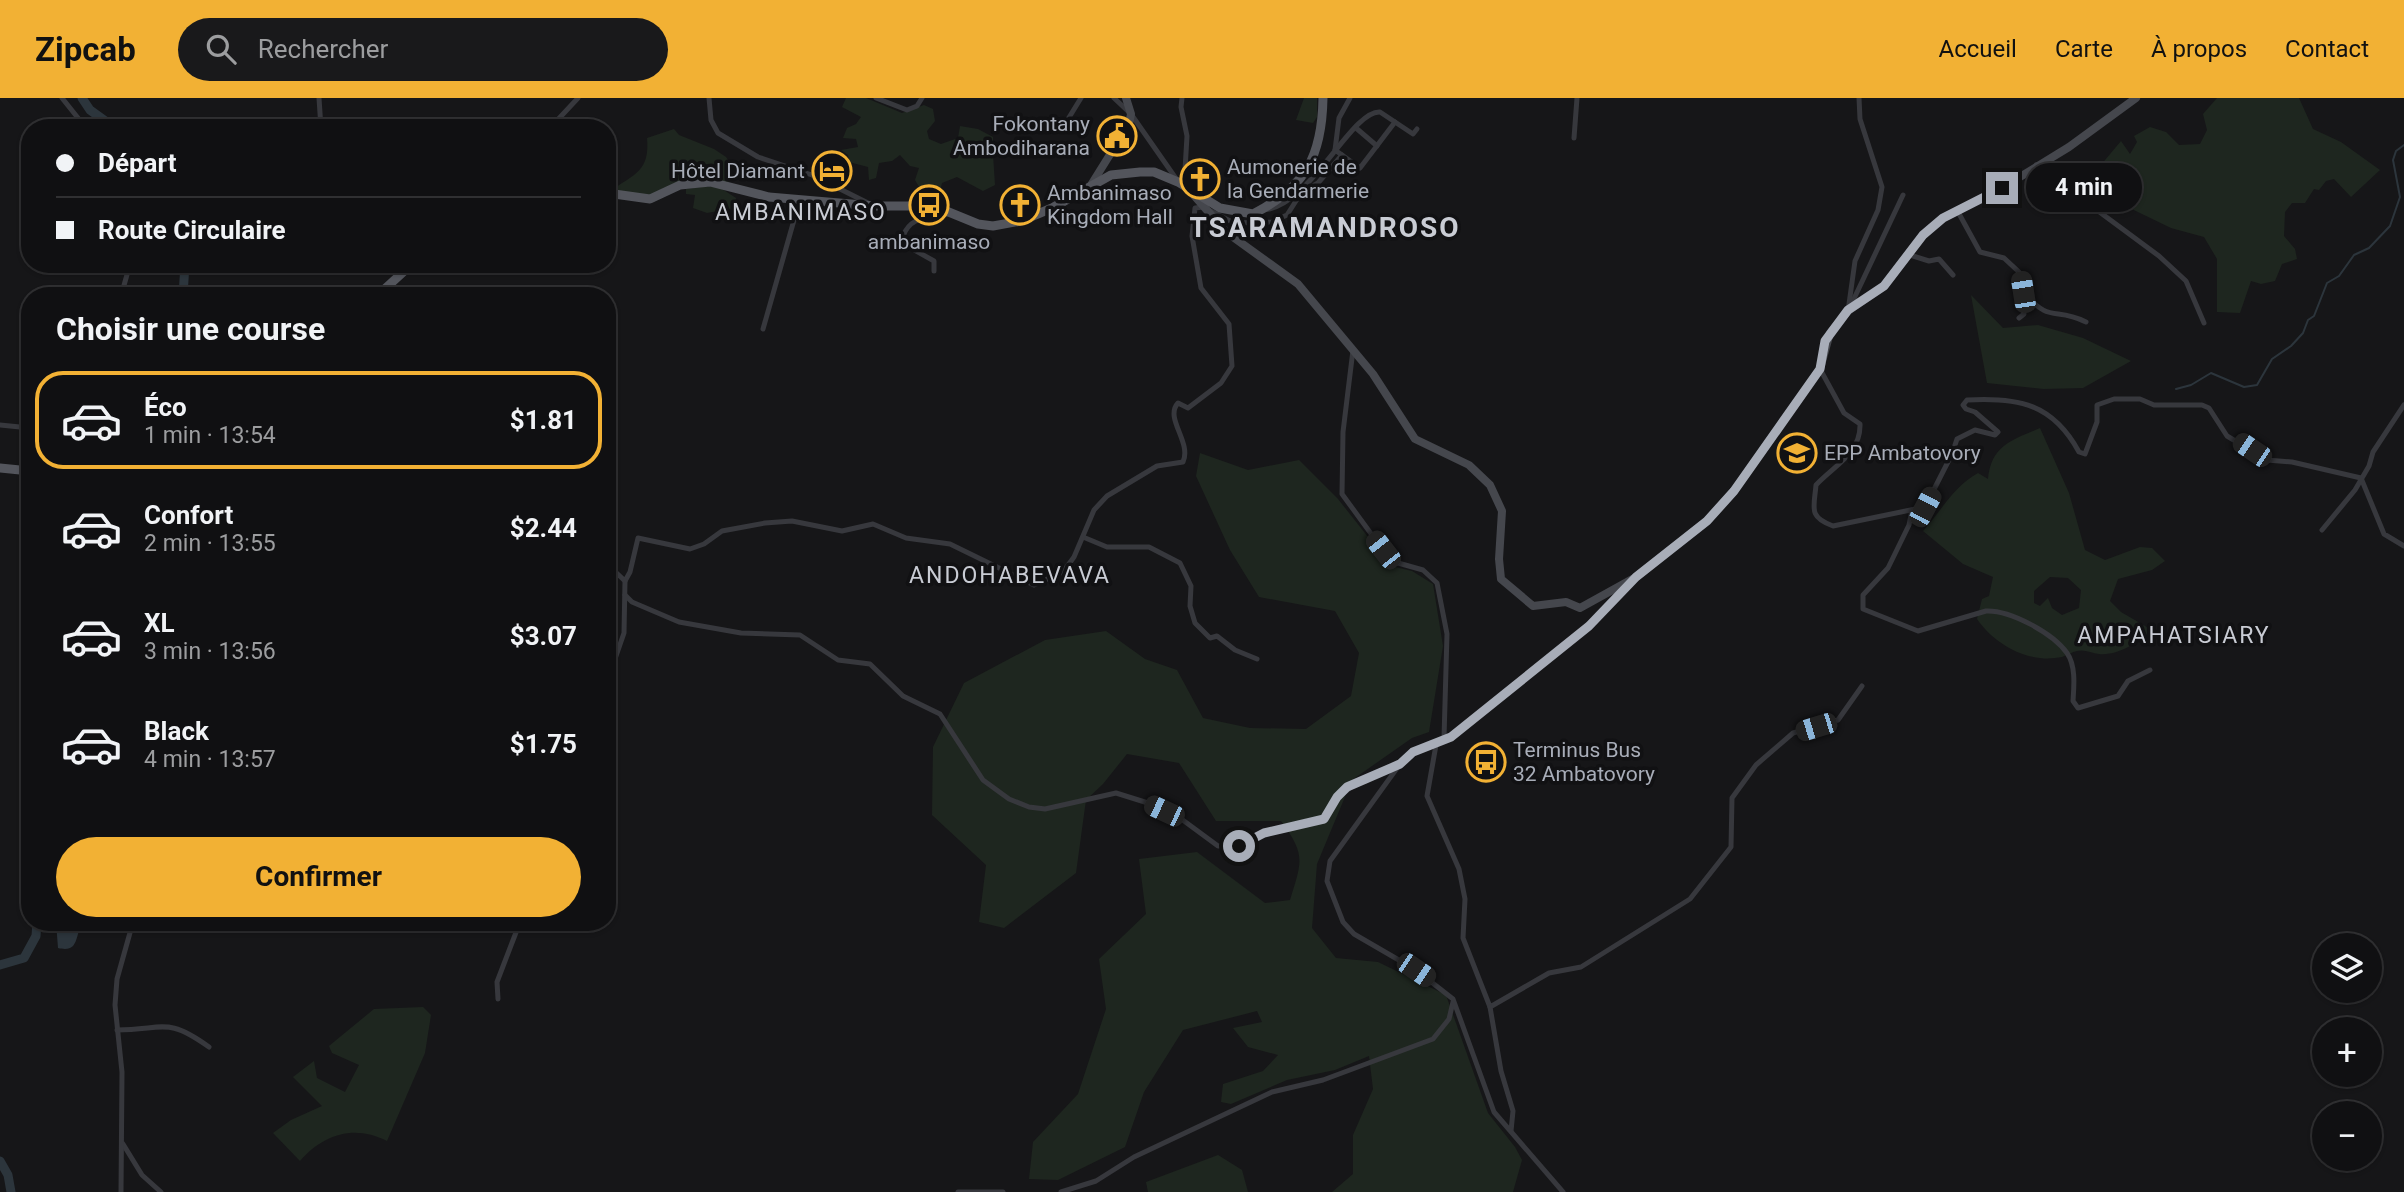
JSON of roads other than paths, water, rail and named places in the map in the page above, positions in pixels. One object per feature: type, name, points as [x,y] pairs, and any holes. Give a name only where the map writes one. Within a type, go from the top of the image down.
[{"type":"main road","points":[[616,194],[650,199],[680,185],[710,182],[758,195],[800,200],[874,206],[922,204],[978,224],[1003,225],[1052,208],[1111,175],[1154,172],[1185,187],[1204,204],[1230,212],[1253,214],[1283,195],[1311,165],[1321,136],[1323,98]]},
{"type":"main road","points":[[387,287],[402,273]]},
{"type":"main road","points":[[0,468],[21,470]]},
{"type":"street","points":[[62,98],[79,119]]},
{"type":"street","points":[[319,98],[320,119]]},
{"type":"street","points":[[558,119],[578,98]]},
{"type":"street","points":[[709,98],[711,121],[719,133],[758,157],[812,175],[874,206]]},
{"type":"street","points":[[876,98],[907,110],[916,106],[922,98]]},
{"type":"street","points":[[1065,124],[1081,98]]},
{"type":"street","points":[[1114,98],[1131,114],[1185,187]]},
{"type":"street","points":[[1091,185],[1129,124],[1131,114],[1126,98]]},
{"type":"street","points":[[1182,98],[1181,107],[1188,136],[1185,187]]},
{"type":"street","points":[[1335,150],[1339,118],[1350,98]]},
{"type":"street","points":[[1574,138],[1577,98]]},
{"type":"street","points":[[1848,310],[1855,261],[1878,209],[1882,187],[1860,119],[1859,98]]},
{"type":"street","points":[[1848,310],[1884,286],[1923,235],[1957,210],[2002,188],[2069,147],[2136,98]]},
{"type":"street","points":[[1262,210],[1283,205],[1312,179],[1335,150],[1374,111],[1413,134],[1418,129]]},
{"type":"street","points":[[1335,150],[1360,168],[1395,122]]},
{"type":"street","points":[[1356,128],[1377,145]]},
{"type":"street","points":[[1204,204],[1234,223],[1272,222],[1287,215],[1301,193],[1318,183],[1342,155]]},
{"type":"street","points":[[2036,165],[2160,256],[2186,281],[2199,305],[2204,323]]},
{"type":"street","points":[[1563,1192],[1494,1112],[1453,999],[1416,970],[1354,933],[1343,922],[1327,881],[1329,861],[1400,764],[1413,752],[1451,737],[1589,626],[1636,577],[1707,521],[1725,501],[1820,369],[1825,341],[1848,310],[1880,250],[1903,195]]},
{"type":"street","points":[[762,329],[800,200]]},
{"type":"street","points":[[1204,204],[1238,242],[1298,284],[1390,398],[1415,439],[1469,465],[1490,485],[1502,510],[1499,559],[1501,579],[1515,593],[1533,606],[1566,602],[1580,608],[1636,577]]},
{"type":"street","points":[[616,657],[624,634],[625,581],[631,572],[638,538],[690,549],[704,544],[722,531],[765,523],[792,521],[842,531],[873,524],[905,538],[950,544],[1034,585],[1063,572],[1083,537],[1094,510],[1107,496],[1157,466],[1183,462],[1186,455],[1185,442],[1173,415],[1174,407],[1178,403],[1188,408],[1221,383],[1231,366],[1229,324],[1201,288],[1194,250],[1192,236],[1195,208],[1204,204]]},
{"type":"street","points":[[1957,210],[1980,252],[2004,258],[2019,272],[2024,314],[2019,317]]},
{"type":"street","points":[[934,271],[934,261],[909,247],[903,236],[909,224],[927,215],[939,217],[950,213]]},
{"type":"street","points":[[1910,255],[1930,261],[1939,259],[1953,275]]},
{"type":"street","points":[[2023,292],[2039,311],[2050,315],[2068,314],[2086,322]]},
{"type":"street","points":[[1353,350],[1345,405],[1342,494],[1391,561],[1423,570],[1437,583],[1447,634],[1444,738]]},
{"type":"street","points":[[1820,369],[1844,413],[1860,424],[1861,439],[1856,447],[1816,485],[1814,514],[1818,521],[1833,526],[1925,507],[1957,439],[1963,434],[1982,431],[1995,435],[1998,432],[1975,412],[1966,410],[1963,404],[1967,400],[2008,400],[2052,415],[2068,432],[2079,452],[2085,454],[2097,422],[2097,405],[2114,399],[2140,399],[2154,405],[2202,405],[2209,408],[2227,436],[2267,460],[2361,478]]},
{"type":"street","points":[[2322,530],[2361,478],[2373,452],[2404,405]]},
{"type":"street","points":[[0,425],[21,427]]},
{"type":"street","points":[[2361,478],[2375,519],[2384,534],[2404,546]]},
{"type":"street","points":[[1912,510],[1909,525],[1888,568],[1863,595],[1863,609],[1918,631],[1964,615],[1986,611],[1998,611],[2031,624],[2067,653],[2074,678],[2073,701],[2078,708],[2118,696],[2128,681],[2150,670]]},
{"type":"street","points":[[1083,537],[1107,547],[1149,547],[1180,563],[1191,586],[1192,614],[1200,631],[1210,638],[1217,636],[1235,650],[1257,659]]},
{"type":"street","points":[[616,572],[625,581]]},
{"type":"street","points":[[625,595],[632,602],[679,622],[741,633],[800,635],[838,660],[870,664],[903,696],[940,714],[983,780],[1009,799],[1029,807],[1045,809],[1116,793],[1148,803],[1180,818],[1218,846],[1239,846],[1264,833],[1324,819],[1337,797],[1347,787],[1400,764]]},
{"type":"street","points":[[1490,1007],[1549,973],[1581,967],[1690,899],[1731,847],[1732,798],[1756,765],[1793,733],[1838,720],[1862,686]]},
{"type":"street","points":[[1436,745],[1427,796],[1459,869],[1465,899],[1463,938],[1490,1007],[1501,1071],[1513,1111],[1511,1131]]},
{"type":"street","points":[[121,1192],[123,1144],[117,979],[130,931]]},
{"type":"street","points":[[498,999],[497,982],[517,931]]},
{"type":"street","points":[[1061,1192],[1096,1181],[1134,1157],[1272,1092],[1323,1080],[1433,1039],[1449,1019],[1453,999]]},
{"type":"street","points":[[117,1030],[180,1028],[209,1047]]},
{"type":"street","points":[[123,1144],[142,1175],[161,1192]]},
{"type":"street","points":[[958,1192],[1003,1192]]},
{"type":"waterway","points":[[82,98],[90,110],[102,119]]},
{"type":"waterway","points":[[2176,389],[2191,385],[2211,373],[2244,387],[2257,385],[2272,359],[2291,346],[2303,333],[2308,320],[2314,316],[2327,283],[2339,276],[2354,255],[2369,248],[2390,226],[2400,197],[2393,160],[2396,151],[2404,145]]},
{"type":"waterway","points":[[184,273],[184,287]]},
{"type":"waterway","points":[[0,965],[24,958],[36,931]]},
{"type":"waterway","points":[[0,1161],[8,1175],[11,1192]]},
{"type":"place","name":"Fokontany Ambodiharana","points":[[1117,136]]},
{"type":"place","name":"Hôtel Diamant","points":[[832,171]]},
{"type":"place","name":"Aumonerie de la Gendarmerie","points":[[1200,179]]},
{"type":"place","name":"ambanimaso","points":[[929,205]]},
{"type":"place","name":"Ambanimaso Kingdom Hall","points":[[1020,205]]},
{"type":"place","name":"EPP Ambatovory","points":[[1797,453]]},
{"type":"place","name":"Terminus Bus 32 Ambatovory","points":[[1486,762]]},
{"type":"district","name":"AMBANIMASO","points":[[801,212]]},
{"type":"district","name":"TSARAMANDROSO","points":[[1325,227]]},
{"type":"district","name":"ANDOHABEVAVA","points":[[1010,575]]},
{"type":"district","name":"AMPAHATSIARY","points":[[2174,635]]}]
